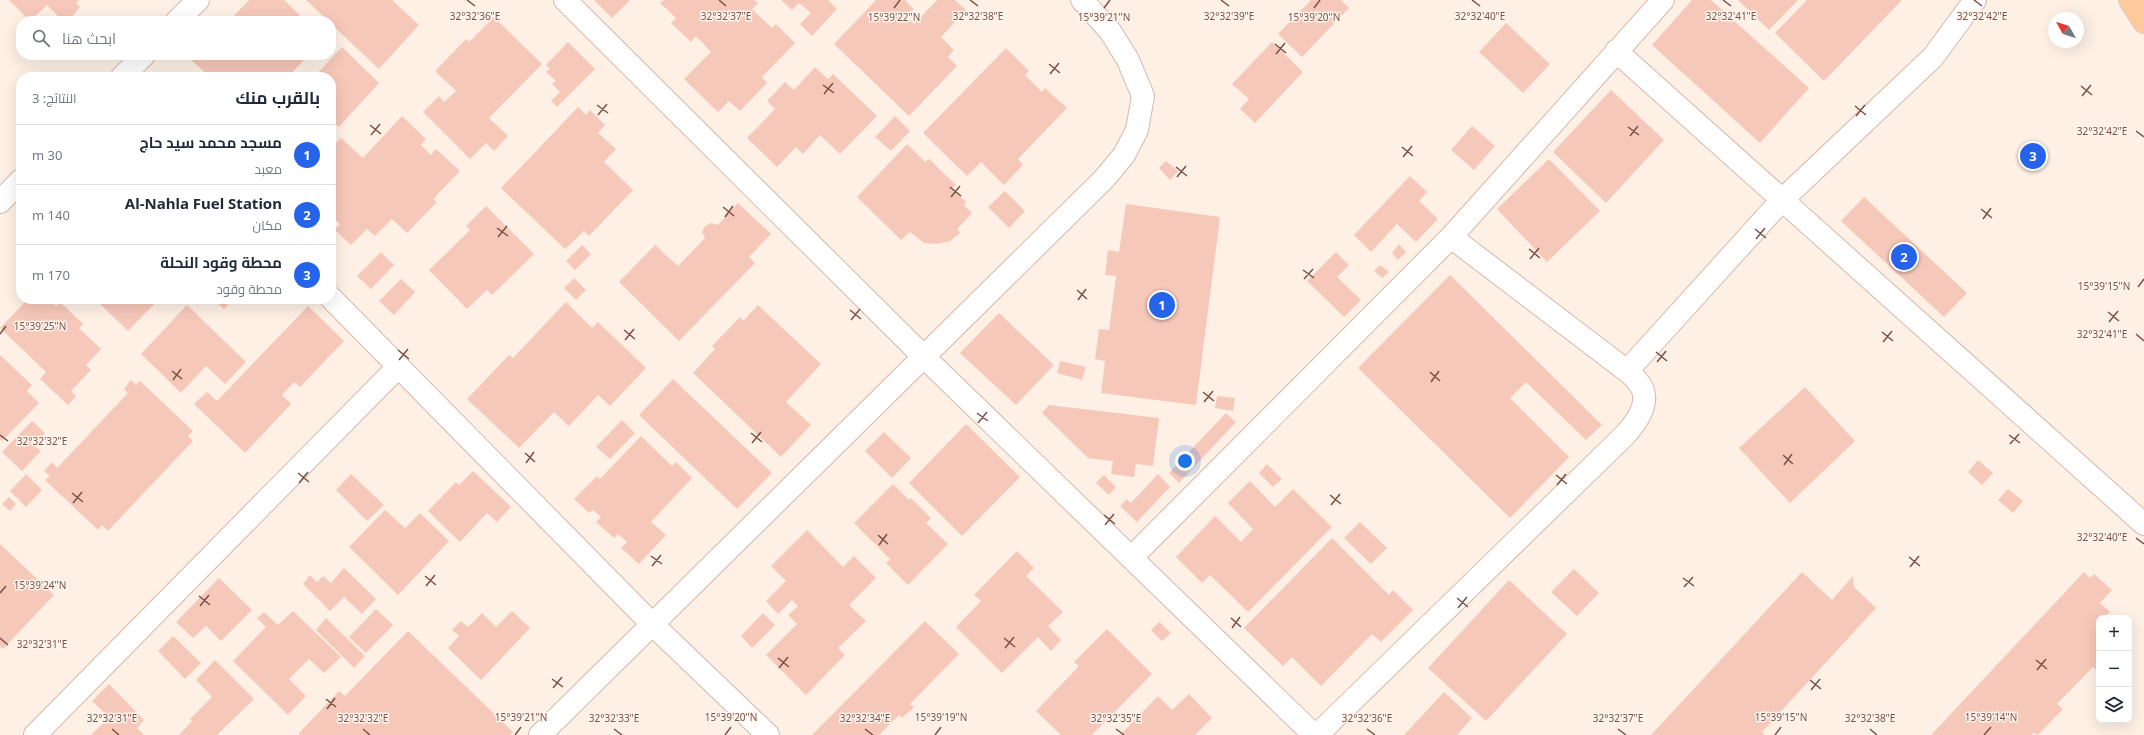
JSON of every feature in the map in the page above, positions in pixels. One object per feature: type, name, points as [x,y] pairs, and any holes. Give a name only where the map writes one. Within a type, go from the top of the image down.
[{"type":"main road","points":[[2130,0],[2144,22]]},
{"type":"street","points":[[182,16],[198,0]]},
{"type":"street","points":[[565,0],[923,356],[1316,735],[1613,447],[1636,422],[1643,405],[1642,388],[1627,371],[1451,237]]},
{"type":"street","points":[[540,735],[1104,179],[1124,155],[1137,130],[1143,96],[1128,60],[1110,31],[1082,0]]},
{"type":"street","points":[[1132,557],[1451,237],[1663,0]]},
{"type":"street","points":[[1627,371],[1781,201],[1933,57],[1975,0]]},
{"type":"street","points":[[1616,51],[1781,201],[2144,524]]},
{"type":"street","points":[[127,72],[139,60]]},
{"type":"street","points":[[0,202],[16,185]]},
{"type":"street","points":[[336,303],[652,624],[768,735]]},
{"type":"street","points":[[35,735],[398,367]]},
{"type":"building","points":[[9,0],[79,0],[76,3],[80,7],[72,16],[58,16],[47,5],[35,16],[25,16]]},
{"type":"building","points":[[249,0],[284,0],[301,16],[234,16]]},
{"type":"building","points":[[306,0],[394,0],[393,1],[419,25],[379,69],[336,29],[336,16],[323,16]]},
{"type":"building","points":[[594,0],[630,0],[612,18]]},
{"type":"building","points":[[664,0],[754,0],[758,3],[752,9],[772,28],[776,24],[795,43],[762,77],[767,83],[740,111],[729,101],[718,112],[684,79],[711,52],[696,36],[691,42],[671,23],[676,18],[660,3]]},
{"type":"building","points":[[781,0],[828,0],[837,9],[812,36],[800,24],[811,13],[799,3],[792,10]]},
{"type":"building","points":[[876,0],[905,0],[914,9],[907,17],[914,24],[937,0],[955,0],[966,10],[941,37],[954,50],[948,57],[957,66],[909,116],[834,44]]},
{"type":"building","points":[[1311,0],[1341,0],[1349,8],[1302,57],[1278,34]]},
{"type":"building","points":[[1692,0],[1711,0],[1809,88],[1760,143],[1652,45]]},
{"type":"building","points":[[1738,0],[1798,0],[1769,30]]},
{"type":"building","points":[[1807,0],[1902,0],[1824,81],[1775,33]]},
{"type":"building","points":[[494,17],[542,64],[489,118],[508,136],[494,151],[486,143],[470,159],[423,112],[439,96],[444,102],[456,91],[435,71],[466,39],[469,42]]},
{"type":"building","points":[[1506,23],[1550,64],[1523,93],[1479,52]]},
{"type":"building","points":[[568,42],[595,69],[557,107],[551,101],[560,92],[552,84],[556,81],[546,72],[550,69],[546,65]]},
{"type":"building","points":[[1272,42],[1303,72],[1255,123],[1240,109],[1249,99],[1232,84]]},
{"type":"building","points":[[342,47],[379,83],[339,127],[336,124],[336,72],[319,72],[330,60],[336,60],[336,53]]},
{"type":"building","points":[[1006,48],[1029,71],[1025,75],[1042,92],[1045,88],[1067,108],[1018,159],[1023,165],[1004,185],[981,162],[967,176],[923,133]]},
{"type":"building","points":[[191,60],[304,60],[293,72],[204,72]]},
{"type":"building","points":[[815,67],[828,79],[833,74],[877,116],[840,154],[820,135],[803,154],[796,147],[777,167],[747,138],[775,109],[767,101],[785,82],[794,90]]},
{"type":"building","points":[[1611,90],[1664,140],[1606,203],[1553,152]]},
{"type":"building","points":[[578,107],[586,115],[590,110],[605,125],[598,133],[616,149],[604,162],[633,190],[589,236],[584,231],[565,249],[501,188]]},
{"type":"building","points":[[402,116],[426,139],[421,145],[431,155],[436,149],[460,171],[433,199],[437,202],[407,233],[392,219],[375,236],[367,229],[351,245],[336,231],[340,224],[336,220],[336,143],[341,138],[363,158]]},
{"type":"building","points":[[895,116],[910,131],[891,151],[875,137]]},
{"type":"building","points":[[1472,126],[1495,146],[1474,170],[1451,150]]},
{"type":"building","points":[[907,144],[925,162],[929,159],[956,185],[952,188],[966,202],[964,205],[972,213],[957,229],[960,233],[950,241],[937,244],[924,243],[910,232],[901,240],[857,197]]},
{"type":"building","points":[[1549,159],[1600,211],[1547,262],[1497,209]]},
{"type":"building","points":[[1166,161],[1178,171],[1170,180],[1159,168]]},
{"type":"building","points":[[1410,176],[1427,192],[1419,201],[1438,219],[1416,242],[1397,224],[1371,252],[1354,235]]},
{"type":"building","points":[[1005,191],[1025,211],[1009,228],[988,207]]},
{"type":"building","points":[[1864,197],[1967,293],[1944,317],[1841,221]]},
{"type":"building","points":[[738,203],[771,234],[749,257],[755,263],[679,341],[619,282],[655,245],[678,266],[705,238],[702,232],[705,226],[711,223],[718,225]]},
{"type":"building","points":[[1126,204],[1220,217],[1196,405],[1101,393],[1105,361],[1095,359],[1099,329],[1109,330],[1116,276],[1105,275],[1108,250],[1119,252]]},
{"type":"building","points":[[486,206],[534,254],[492,295],[487,290],[467,309],[429,270],[470,230],[466,226]]},
{"type":"building","points":[[1399,244],[1406,252],[1398,260],[1392,253]]},
{"type":"building","points":[[582,245],[591,254],[575,270],[566,261]]},
{"type":"building","points":[[381,252],[394,265],[371,289],[357,276]]},
{"type":"building","points":[[1336,252],[1349,265],[1337,277],[1361,300],[1344,317],[1307,281]]},
{"type":"building","points":[[1380,265],[1389,272],[1382,278],[1374,271]]},
{"type":"building","points":[[1450,275],[1602,425],[1586,440],[1526,382],[1510,398],[1569,457],[1510,518],[1358,368]]},
{"type":"building","points":[[574,278],[586,290],[576,300],[564,288]]},
{"type":"building","points":[[401,279],[415,292],[394,315],[379,301]]},
{"type":"building","points":[[566,302],[592,328],[598,322],[646,368],[610,406],[598,395],[569,426],[554,412],[519,448],[467,399],[509,355],[513,358]]},
{"type":"building","points":[[23,304],[54,304],[56,306],[58,304],[62,304],[83,324],[79,328],[101,349],[86,365],[91,370],[71,391],[76,396],[68,405],[40,379],[46,372],[0,328]]},
{"type":"building","points":[[100,304],[154,304],[128,331]]},
{"type":"building","points":[[218,304],[228,304],[224,309]]},
{"type":"building","points":[[187,305],[246,362],[225,384],[206,366],[181,393],[141,354]]},
{"type":"building","points":[[758,305],[821,364],[786,402],[811,425],[781,457],[693,373],[715,349],[712,346],[740,317],[743,321]]},
{"type":"building","points":[[308,306],[344,341],[300,387],[294,382],[282,395],[291,404],[245,453],[194,404],[207,392],[217,401]]},
{"type":"building","points":[[999,313],[1054,365],[1016,405],[960,353]]},
{"type":"building","points":[[0,355],[32,385],[27,391],[39,403],[2,441],[0,439]]},
{"type":"building","points":[[1060,361],[1086,367],[1082,380],[1057,373]]},
{"type":"building","points":[[673,379],[772,473],[737,509],[639,415]]},
{"type":"building","points":[[131,380],[136,385],[140,381],[193,431],[188,436],[193,441],[108,531],[102,525],[98,530],[45,480],[50,476],[44,471],[52,462],[57,468],[128,393],[124,389]]},
{"type":"building","points":[[1805,387],[1855,441],[1790,503],[1739,448]]},
{"type":"building","points":[[1217,396],[1235,398],[1233,411],[1215,408]]},
{"type":"building","points":[[1049,405],[1159,418],[1153,466],[1136,464],[1134,477],[1111,474],[1113,461],[1088,458],[1042,413]]},
{"type":"building","points":[[1226,413],[1236,422],[1179,483],[1169,473]]},
{"type":"building","points":[[622,420],[635,433],[610,459],[596,447]]},
{"type":"building","points":[[32,421],[45,433],[34,445],[41,451],[22,471],[2,452]]},
{"type":"building","points":[[966,424],[1020,477],[962,536],[909,483]]},
{"type":"building","points":[[884,432],[911,458],[892,478],[865,451]]},
{"type":"building","points":[[641,436],[672,466],[676,462],[692,478],[651,522],[666,535],[639,564],[621,548],[627,542],[618,534],[614,538],[596,522],[601,517],[593,510],[589,513],[574,499],[597,476],[600,479]]},
{"type":"building","points":[[1978,460],[1993,473],[1982,485],[1968,472]]},
{"type":"building","points":[[1267,464],[1282,479],[1273,487],[1259,473]]},
{"type":"building","points":[[473,471],[511,507],[497,522],[487,513],[460,542],[428,511],[456,482],[459,485]]},
{"type":"building","points":[[26,474],[42,490],[26,507],[10,491]]},
{"type":"building","points":[[351,474],[384,505],[367,521],[336,490]]},
{"type":"building","points":[[1158,474],[1170,487],[1137,522],[1120,506],[1127,499],[1131,503]]},
{"type":"building","points":[[1104,475],[1116,487],[1109,495],[1096,483]]},
{"type":"building","points":[[1250,481],[1275,507],[1293,489],[1332,527],[1248,612],[1210,575],[1202,583],[1176,557],[1215,516],[1241,542],[1253,529],[1228,503]]},
{"type":"building","points":[[893,484],[909,500],[911,498],[931,518],[926,523],[948,544],[908,585],[886,563],[890,559],[854,523]]},
{"type":"building","points":[[2008,489],[2023,501],[2013,513],[1998,500]]},
{"type":"building","points":[[9,497],[16,504],[10,511],[2,504]]},
{"type":"building","points":[[385,510],[405,528],[420,513],[449,541],[398,595],[349,547]]},
{"type":"building","points":[[1360,522],[1387,548],[1371,564],[1344,538]]},
{"type":"building","points":[[807,530],[843,567],[854,556],[876,578],[849,605],[866,621],[838,648],[845,655],[806,695],[766,655],[797,624],[788,615],[798,606],[792,600],[778,614],[766,601],[786,581],[771,566]]},
{"type":"building","points":[[1332,538],[1389,595],[1393,590],[1413,610],[1381,642],[1372,634],[1321,686],[1292,657],[1283,666],[1244,628]]},
{"type":"building","points":[[0,544],[54,595],[3,649],[0,646]]},
{"type":"building","points":[[1017,551],[1034,568],[1026,576],[1063,612],[1048,626],[1061,640],[1051,651],[1038,637],[1002,673],[956,627],[981,601],[974,595]]},
{"type":"building","points":[[344,568],[376,599],[362,614],[344,597],[330,611],[303,584],[310,575],[317,582],[323,576],[331,583]]},
{"type":"building","points":[[1574,569],[1599,593],[1577,616],[1551,592]]},
{"type":"building","points":[[1802,572],[1832,600],[1853,576],[1854,587],[1876,608],[1762,732],[1765,735],[1651,735]]},
{"type":"building","points":[[2084,572],[2090,578],[2094,574],[2112,590],[2100,603],[2110,612],[2106,615],[2096,615],[2096,670],[2093,667],[2057,704],[2063,709],[2038,735],[2033,733],[2031,735],[1931,735]]},
{"type":"building","points":[[219,578],[252,610],[221,641],[206,626],[193,638],[176,622]]},
{"type":"building","points":[[1509,580],[1567,634],[1486,721],[1428,668]]},
{"type":"building","points":[[376,609],[393,625],[366,653],[349,637]]},
{"type":"building","points":[[293,611],[341,657],[324,673],[309,659],[289,679],[306,696],[288,715],[233,661],[266,627],[257,618],[264,612],[278,625]]},
{"type":"building","points":[[512,611],[530,628],[481,680],[448,648],[459,636],[452,630],[461,621],[468,627],[482,613],[496,627]]},
{"type":"building","points":[[763,613],[775,625],[752,648],[741,636]]},
{"type":"building","points":[[326,618],[365,656],[354,668],[316,630]]},
{"type":"building","points":[[925,621],[959,654],[910,704],[914,707],[902,718],[899,715],[879,735],[812,735]]},
{"type":"building","points":[[1159,622],[1171,633],[1162,641],[1151,630]]},
{"type":"building","points":[[1107,629],[1152,674],[1092,735],[1061,735],[1036,711],[1079,666],[1074,662]]},
{"type":"building","points":[[408,631],[513,732],[510,735],[301,735],[299,733],[339,691],[345,696]]},
{"type":"building","points":[[173,636],[201,663],[185,679],[158,651]]},
{"type":"building","points":[[215,660],[254,699],[217,735],[179,735],[192,721],[190,719],[212,697],[196,680]]},
{"type":"building","points":[[109,684],[144,720],[137,728],[144,735],[91,735],[109,717],[92,701]]},
{"type":"building","points":[[1444,692],[1472,718],[1457,735],[1404,735]]},
{"type":"building","points":[[1189,694],[1212,718],[1195,735],[1120,735],[1158,696],[1172,710]]},
{"type":"place","name":"محطة وقود النحلة","points":[[2033,156]]},
{"type":"place","name":"Al-Nahla Fuel Station","points":[[1904,257]]},
{"type":"place","name":"مسجد محمد سيد حاج","points":[[1162,305]]}]
